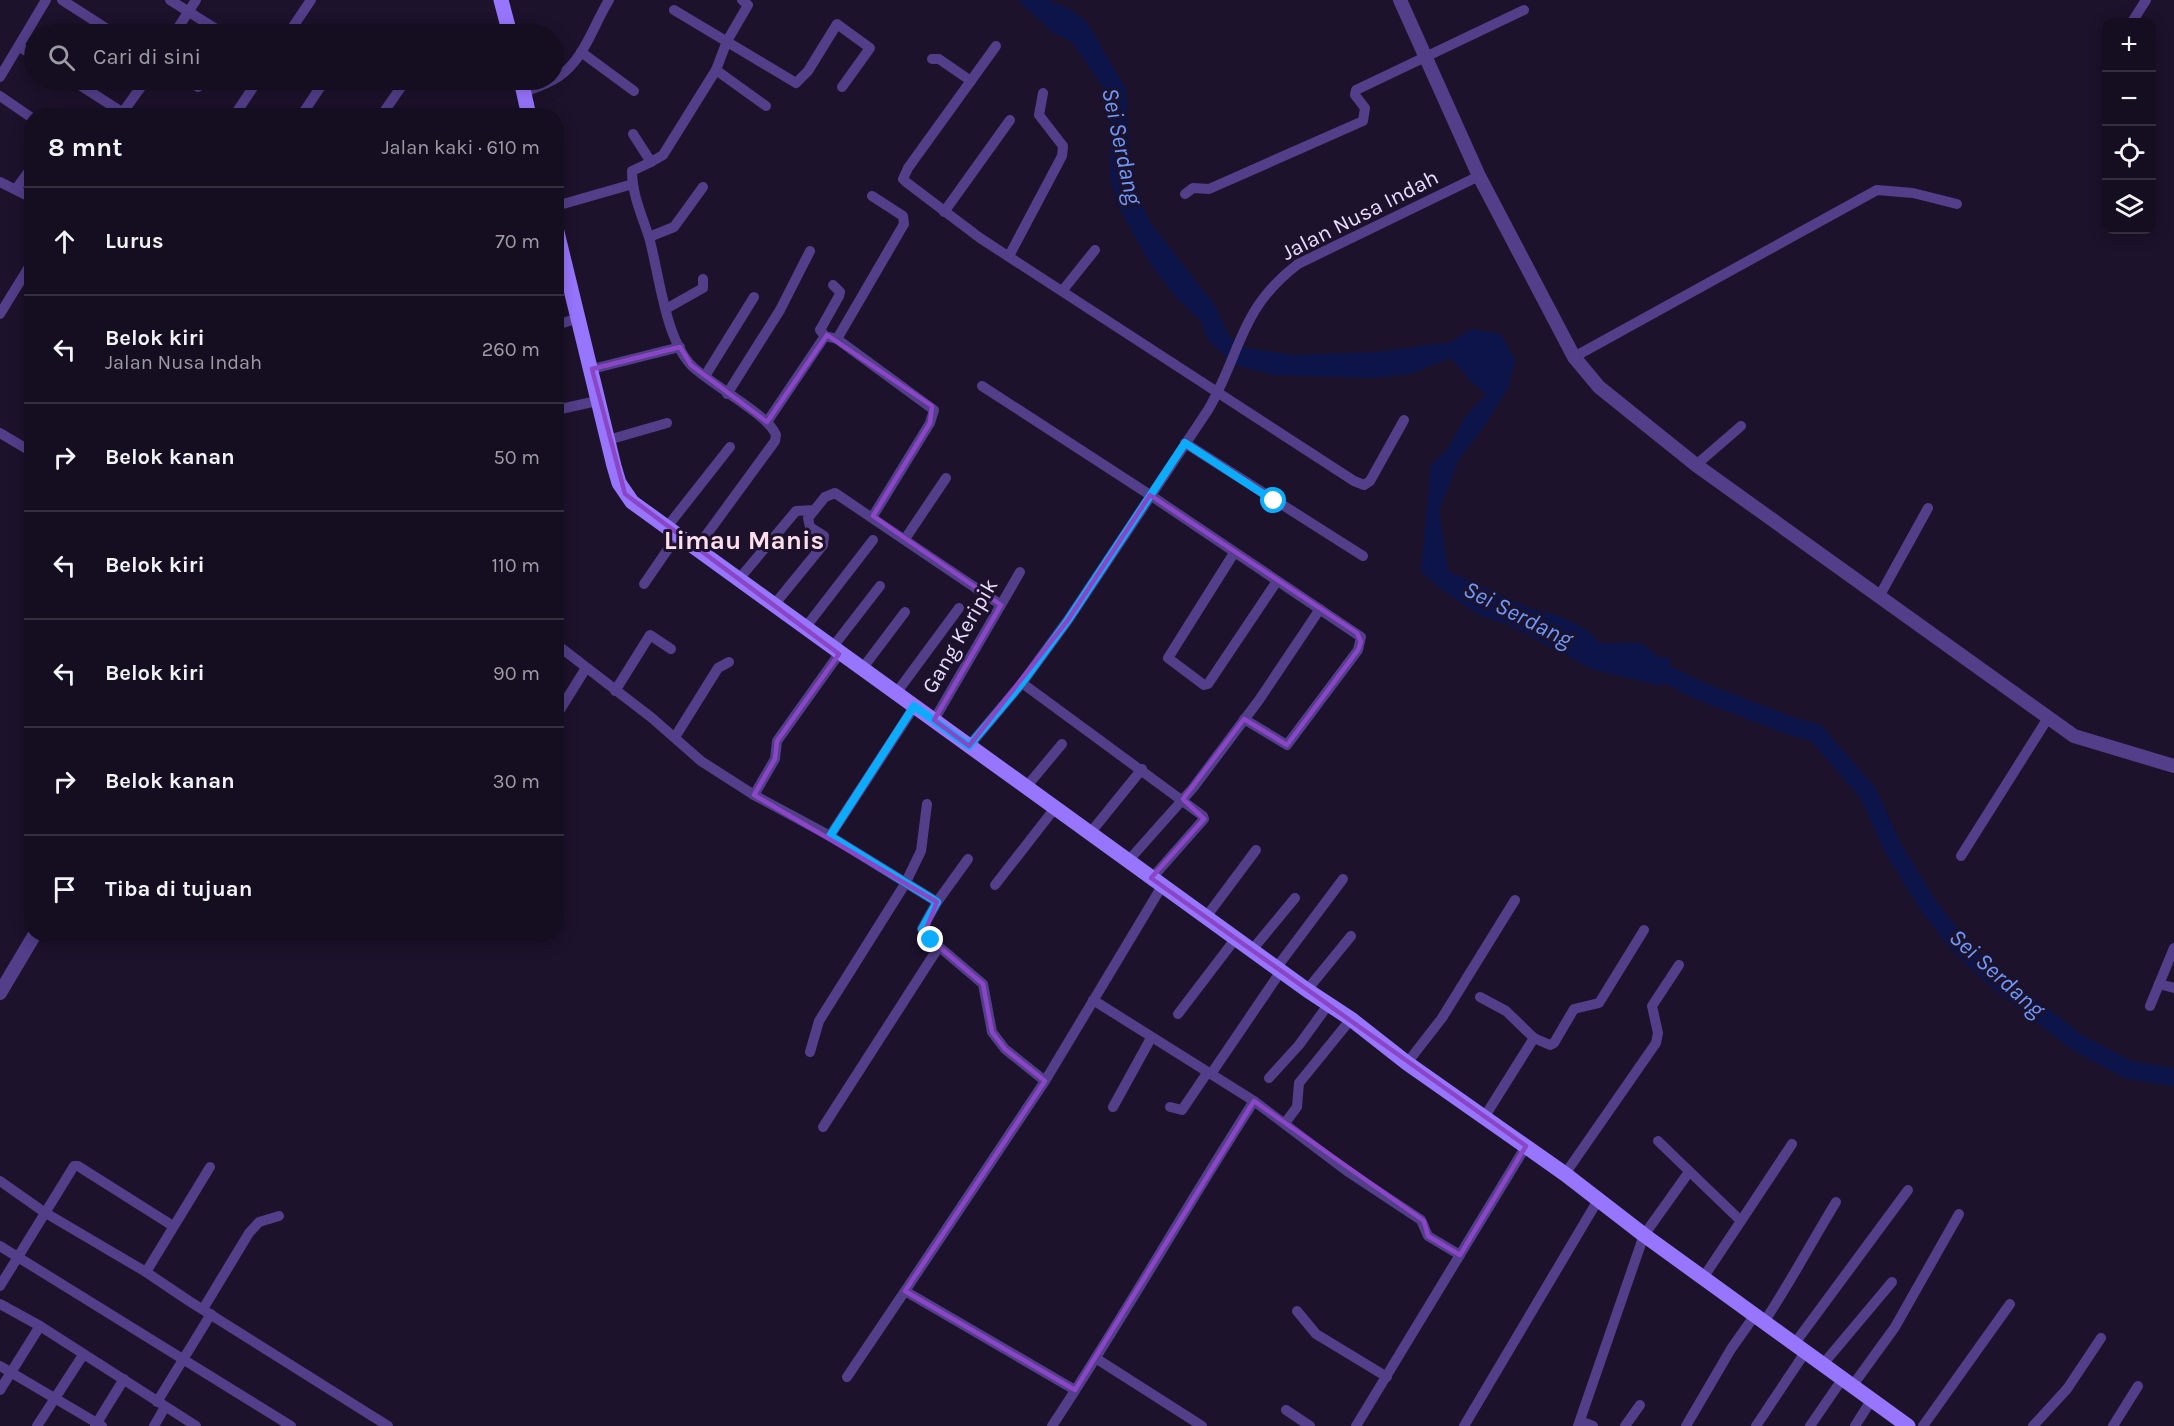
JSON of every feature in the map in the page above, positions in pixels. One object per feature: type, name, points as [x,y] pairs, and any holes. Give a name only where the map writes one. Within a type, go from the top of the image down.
[{"type":"main road","points":[[501,0],[507,24]]},
{"type":"main road","points":[[523,90],[528,108]]},
{"type":"main road","points":[[564,259],[592,369],[597,401],[614,466],[625,494],[672,532],[835,651],[897,692],[1157,882],[1328,1005],[1351,1019],[1407,1063],[1485,1116],[1703,1278],[1824,1363],[1903,1424]]},
{"type":"street","points":[[33,24],[46,0]]},
{"type":"street","points":[[62,0],[99,24]]},
{"type":"street","points":[[170,0],[208,24]]},
{"type":"street","points":[[180,24],[196,0]]},
{"type":"street","points":[[295,24],[311,0]]},
{"type":"street","points":[[696,549],[775,441],[774,430],[767,422],[691,365],[680,347],[666,309],[649,237],[633,184],[632,171],[663,155],[716,70],[727,41],[749,7],[742,0]]},
{"type":"street","points":[[1400,0],[1479,176],[1574,357],[1599,387],[1696,465],[2074,736],[2095,745],[2174,766]]},
{"type":"street","points":[[2135,18],[2146,0]]},
{"type":"street","points":[[564,72],[581,52],[605,1]]},
{"type":"street","points":[[674,10],[796,83],[808,71],[837,24],[870,48],[842,87]]},
{"type":"street","points":[[1185,194],[1193,188],[1209,189],[1363,121],[1365,108],[1355,95],[1356,90],[1524,10]]},
{"type":"street","points":[[0,77],[24,40]]},
{"type":"street","points":[[996,46],[908,168],[903,179],[944,212],[1009,256],[1220,387],[1354,482],[1364,485],[1370,481],[1404,420]]},
{"type":"street","points":[[20,47],[24,50]]},
{"type":"street","points":[[581,52],[634,91]]},
{"type":"street","points":[[932,59],[939,59],[971,81]]},
{"type":"street","points":[[716,70],[766,106]]},
{"type":"street","points":[[87,90],[114,108]]},
{"type":"street","points":[[127,108],[139,90]]},
{"type":"street","points":[[239,108],[251,90]]},
{"type":"street","points":[[306,108],[318,90]]},
{"type":"street","points":[[387,108],[399,90]]},
{"type":"street","points":[[1009,256],[1062,156],[1063,146],[1039,115],[1043,93]]},
{"type":"street","points":[[0,96],[24,112]]},
{"type":"street","points":[[944,212],[1010,120]]},
{"type":"street","points":[[633,134],[651,162]]},
{"type":"street","name":"Jalan Nusa Indah","points":[[969,746],[1022,683],[1068,620],[1220,387],[1247,321],[1278,280],[1298,264],[1479,176]]},
{"type":"street","points":[[16,189],[24,178]]},
{"type":"street","points":[[0,182],[24,194]]},
{"type":"street","points":[[564,204],[633,184]]},
{"type":"street","points":[[649,237],[674,227],[703,187]]},
{"type":"street","points":[[1574,357],[1877,190],[1913,193],[1957,204]]},
{"type":"street","points":[[837,339],[904,224],[903,216],[872,196]]},
{"type":"street","points":[[1063,290],[1095,250]]},
{"type":"street","points":[[728,394],[780,310],[810,252]]},
{"type":"street","points":[[0,314],[24,275]]},
{"type":"street","points":[[666,309],[703,288],[703,279]]},
{"type":"street","points":[[832,285],[840,292],[820,328],[825,336],[837,339],[934,410],[930,423],[873,516]]},
{"type":"street","points":[[705,376],[754,297]]},
{"type":"street","points":[[564,323],[579,318]]},
{"type":"street","points":[[767,422],[825,336]]},
{"type":"street","points":[[592,369],[680,347]]},
{"type":"street","points":[[982,386],[1150,495],[1361,637],[1358,650],[1287,746],[1244,719]]},
{"type":"street","points":[[564,408],[597,401]]},
{"type":"street","points":[[608,440],[667,423]]},
{"type":"street","points":[[1696,465],[1741,426]]},
{"type":"street","points":[[0,433],[24,447]]},
{"type":"street","points":[[1185,443],[1363,556]]},
{"type":"street","points":[[644,584],[672,532],[730,447]]},
{"type":"street","points":[[905,539],[946,478]]},
{"type":"street","points":[[774,605],[823,545],[824,536],[808,523],[808,518],[825,497],[835,493],[873,516],[1001,605]]},
{"type":"street","points":[[1880,595],[1928,508]]},
{"type":"street","points":[[739,579],[796,511],[814,510]]},
{"type":"street","points":[[806,628],[873,540]]},
{"type":"street","points":[[1234,553],[1168,658],[1204,685],[1208,684],[1277,581]]},
{"type":"street","name":"Gang Keripik","points":[[933,720],[1020,572]]},
{"type":"street","points":[[754,795],[776,759],[777,741],[880,586]]},
{"type":"street","points":[[897,692],[959,608]]},
{"type":"street","points":[[1129,860],[1183,799],[1244,719],[1320,609]]},
{"type":"street","points":[[862,669],[905,612]]},
{"type":"street","points":[[615,691],[650,635],[671,650]]},
{"type":"street","points":[[564,650],[675,737],[701,761],[754,795],[830,836],[937,902]]},
{"type":"street","points":[[675,737],[718,668],[729,662]]},
{"type":"street","points":[[564,703],[586,668]]},
{"type":"street","points":[[847,1377],[1045,1081],[1093,1000],[1157,882],[1204,818],[1183,799],[1022,683]]},
{"type":"street","points":[[830,836],[914,706]]},
{"type":"street","points":[[1960,856],[2048,718]]},
{"type":"street","points":[[1027,786],[1062,744]]},
{"type":"street","points":[[1091,832],[1142,769]]},
{"type":"street","points":[[810,1052],[819,1021],[905,884],[921,851],[927,804]]},
{"type":"street","points":[[995,885],[1055,808]]},
{"type":"street","points":[[1206,917],[1256,850]]},
{"type":"street","points":[[968,859],[937,902],[922,929],[938,948],[983,984],[990,1025],[997,1039],[1012,1056],[1045,1081]]},
{"type":"street","points":[[1170,1107],[1182,1110],[1343,879]]},
{"type":"street","points":[[1252,950],[1295,898]]},
{"type":"street","points":[[1407,1063],[1442,1018],[1515,900]]},
{"type":"street","points":[[1480,997],[1506,1011],[1534,1038],[1550,1045],[1554,1043],[1574,1009],[1599,1003],[1644,930]]},
{"type":"street","points":[[1307,990],[1351,936]]},
{"type":"street","points":[[1178,1014],[1236,938]]},
{"type":"street","points":[[0,993],[30,942]]},
{"type":"street","points":[[824,1127],[938,948]]},
{"type":"street","points":[[2150,1006],[2174,948]]},
{"type":"street","points":[[1565,1174],[1656,1043],[1659,1033],[1652,1006],[1679,964]]},
{"type":"street","points":[[2159,984],[2174,988]]},
{"type":"street","points":[[1093,1000],[1254,1101],[1347,1171],[1421,1220],[1428,1236],[1460,1255]]},
{"type":"street","points":[[1269,1078],[1299,1045],[1328,1005]]},
{"type":"street","points":[[1285,1123],[1297,1107],[1299,1083],[1351,1019]]},
{"type":"street","points":[[1113,1107],[1151,1038]]},
{"type":"street","points":[[1485,1116],[1534,1038]]},
{"type":"street","points":[[1052,1426],[1098,1359],[1179,1221],[1254,1101]]},
{"type":"street","points":[[1658,1141],[1741,1221]]},
{"type":"street","points":[[1703,1278],[1792,1144]]},
{"type":"street","points":[[1356,1426],[1526,1146]]},
{"type":"street","points":[[0,1286],[70,1168],[78,1166],[173,1226]]},
{"type":"street","points":[[146,1272],[210,1167]]},
{"type":"street","points":[[1593,1426],[1579,1424],[1644,1235],[1689,1172]]},
{"type":"street","points":[[0,1181],[44,1212],[146,1272],[388,1426]]},
{"type":"street","points":[[1756,1426],[1800,1347],[1908,1190]]},
{"type":"street","points":[[1464,1426],[1598,1200]]},
{"type":"street","points":[[1686,1426],[1731,1349],[1760,1319],[1797,1274],[1806,1252],[1836,1202]]},
{"type":"street","points":[[1810,1426],[1895,1327],[1959,1214]]},
{"type":"street","points":[[154,1426],[161,1404],[249,1233],[259,1222],[279,1216]]},
{"type":"street","points":[[0,1246],[291,1426]]},
{"type":"street","points":[[1824,1363],[1892,1282]]},
{"type":"street","points":[[905,1291],[1075,1390]]},
{"type":"street","points":[[0,1304],[40,1326],[196,1426]]},
{"type":"street","points":[[1923,1426],[2010,1304]]},
{"type":"street","points":[[1297,1311],[1316,1334],[1387,1377]]},
{"type":"street","points":[[0,1390],[40,1326]]},
{"type":"street","points":[[2033,1426],[2067,1389],[2101,1338]]},
{"type":"street","points":[[37,1426],[82,1355]]},
{"type":"street","points":[[1098,1359],[1202,1426]]},
{"type":"street","points":[[0,1366],[98,1425],[124,1379]]},
{"type":"street","points":[[2113,1426],[2138,1386]]},
{"type":"street","points":[[1855,1426],[1872,1399]]},
{"type":"street","points":[[1625,1426],[1640,1405]]},
{"type":"street","points":[[1286,1410],[1310,1426]]},
{"type":"highlighted area","points":[[827,335],[932,406],[930,423],[873,516],[1001,605],[934,720],[969,746],[1068,620],[1150,495],[1357,633],[1361,642],[1358,650],[1287,745],[1244,719],[1183,799],[1204,819],[1151,878],[1526,1146],[1460,1255],[1428,1236],[1424,1221],[1254,1101],[1075,1390],[905,1291],[1045,1081],[1005,1049],[992,1032],[983,984],[924,934],[937,902],[754,795],[775,759],[777,741],[839,654],[625,494],[592,369],[680,347],[691,365],[767,422]]},
{"type":"water","points":[[1018,0],[1048,0],[1073,11],[1087,22],[1126,89],[1131,173],[1149,221],[1214,304],[1230,337],[1246,348],[1295,355],[1379,352],[1451,342],[1471,329],[1501,334],[1515,360],[1509,386],[1487,422],[1458,461],[1439,511],[1448,571],[1532,609],[1559,616],[1587,630],[1604,647],[1636,655],[1671,658],[1662,686],[1592,669],[1507,624],[1481,616],[1421,572],[1431,465],[1447,450],[1465,417],[1486,394],[1471,382],[1451,358],[1410,374],[1372,378],[1274,375],[1235,365],[1208,340],[1201,321],[1178,300],[1149,262],[1117,205],[1110,175],[1110,98],[1072,42],[1053,33]]},
{"type":"waterway","name":"Sei Serdang","points":[[1602,652],[1638,652],[1666,674],[1700,691],[1791,726],[1816,733],[1868,793],[1893,848],[1928,905],[1958,944],[1998,981],[2078,1043],[2129,1070],[2174,1077]]},
{"type":"district","name":"Limau Manis","points":[[744,540]]},
{"type":"route","points":[[931,940],[922,929],[937,902],[830,836],[914,706],[969,746],[1022,683],[1068,620],[1185,443],[1274,501]]}]
